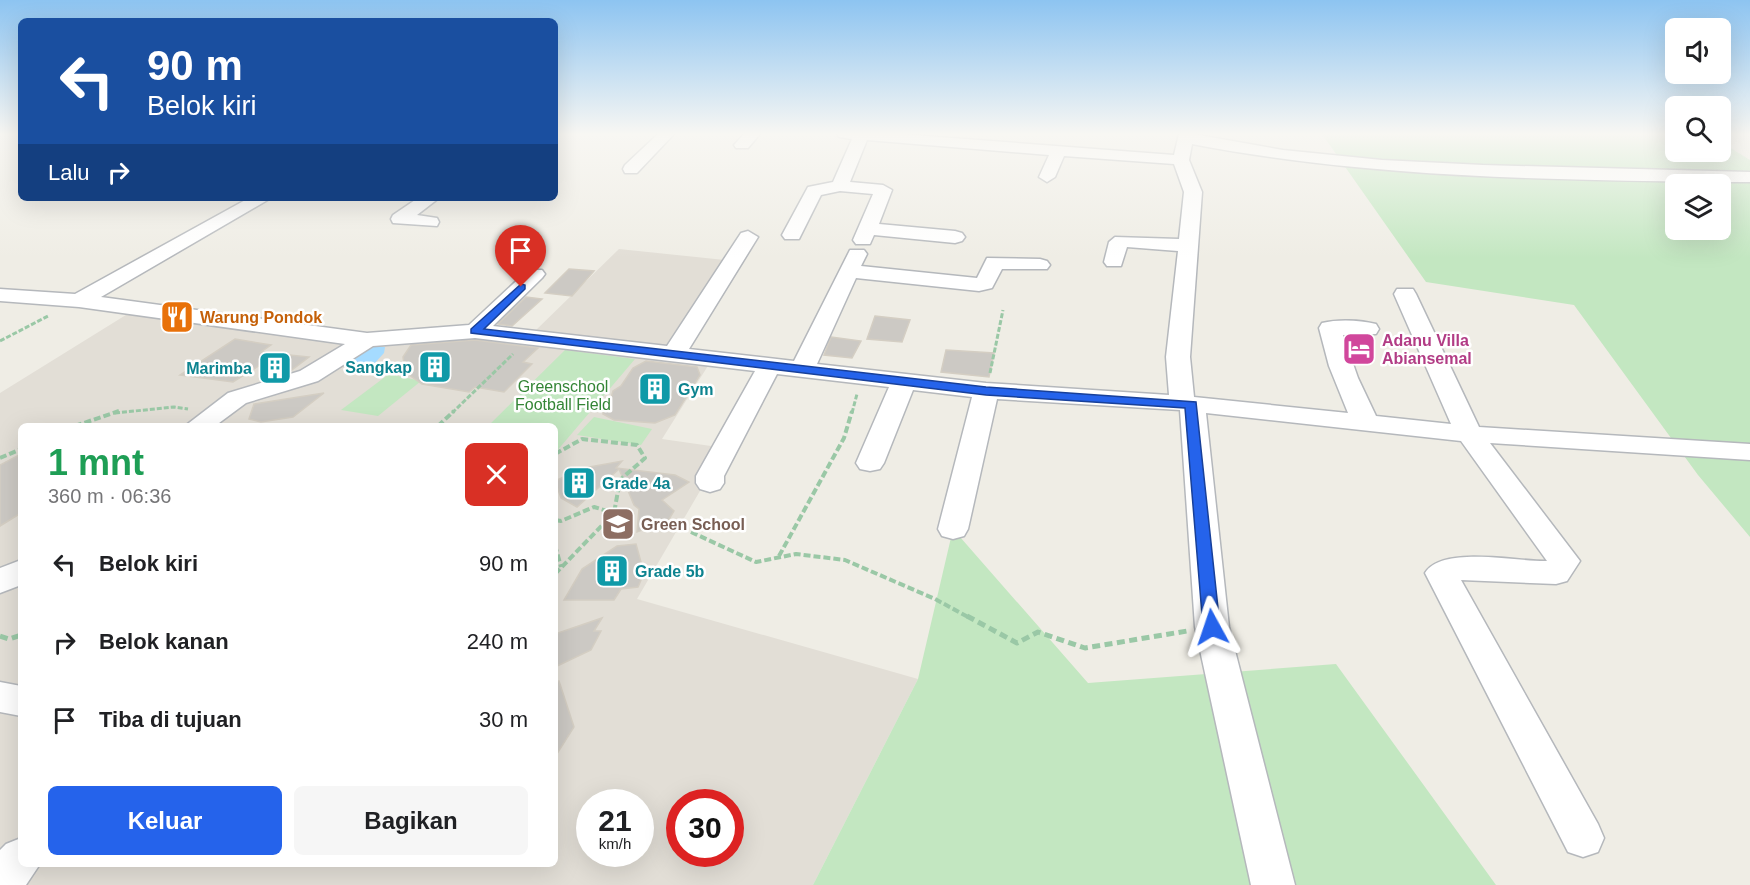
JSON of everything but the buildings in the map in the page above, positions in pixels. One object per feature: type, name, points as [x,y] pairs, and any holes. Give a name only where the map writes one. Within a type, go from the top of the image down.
[{"type":"street","points":[[840,186],[843,175]]},
{"type":"street","points":[[1187,175],[1193,192],[1178,357],[1187,404],[1212,627],[1273,885]]},
{"type":"street","points":[[1656,175],[1750,177]]},
{"type":"street","points":[[792,235],[814,191],[822,187],[840,186],[883,190],[849,271],[803,368]]},
{"type":"street","points":[[78,301],[257,201]]},
{"type":"street","points":[[426,201],[400,219],[430,222]]},
{"type":"street","points":[[673,355],[748,237]]},
{"type":"street","points":[[864,237],[955,237]]},
{"type":"street","points":[[1114,262],[1119,242],[1122,241],[1189,246]]},
{"type":"street","points":[[849,271],[979,285],[985,284],[994,262],[1040,265]]},
{"type":"street","points":[[475,331],[535,274]]},
{"type":"street","points":[[1405,294],[1469,434],[1564,561],[1556,573],[1450,568],[1441,573],[1583,838]]},
{"type":"street","points":[[0,295],[78,301],[367,340],[475,331],[986,391],[1187,404],[1368,426],[1750,452]]},
{"type":"street","points":[[1368,329],[1334,326],[1330,328],[1337,359],[1351,396],[1368,426]]},
{"type":"street","points":[[207,420],[246,393],[309,376],[367,340]]},
{"type":"street","points":[[710,483],[710,476],[770,365]]},
{"type":"street","points":[[870,463],[904,382]]},
{"type":"street","points":[[953,529],[986,391]]},
{"type":"street","points":[[0,582],[18,573]]},
{"type":"street","points":[[0,697],[18,700]]},
{"type":"street","points":[[0,883],[18,862]]},
{"type":"path","points":[[0,341],[78,301]]},
{"type":"path","points":[[986,391],[1003,310]]},
{"type":"path","points":[[441,423],[531,338]]},
{"type":"path","points":[[778,557],[844,438],[862,377]]},
{"type":"path","points":[[84,423],[119,411],[174,407],[207,420]]},
{"type":"path","points":[[558,452],[582,439],[637,445],[645,458],[620,480],[614,513],[558,570]]},
{"type":"path","points":[[0,458],[18,450]]},
{"type":"path","points":[[558,520],[594,507],[614,513]]},
{"type":"path","points":[[691,532],[756,562],[796,554],[845,560],[935,599],[1017,643],[1038,632],[1085,648],[1212,627]]},
{"type":"path","points":[[558,556],[561,567]]},
{"type":"path","points":[[0,636],[9,639],[18,635]]},
{"type":"shaded area","name":"Green School","points":[[619,249],[744,262],[685,357],[711,361],[662,439],[725,448],[637,599],[918,679],[813,885],[0,885],[0,393],[142,305],[371,335],[533,333]]},
{"type":"green space","points":[[1351,175],[1665,175],[1665,240],[1731,240],[1731,175],[1750,175],[1750,537],[1698,475],[1574,305],[1426,282]]},
{"type":"green space","name":"Greenschool Football Field","points":[[565,350],[635,359],[558,450],[558,423],[491,423]]},
{"type":"green space","points":[[389,374],[421,381],[378,416],[341,410]]},
{"type":"green space","points":[[594,417],[652,429],[641,445],[577,435]]},
{"type":"green space","points":[[953,529],[1088,683],[1336,664],[1496,885],[813,885],[918,679]]},
{"type":"water","points":[[374,347],[385,347],[384,353],[373,365],[349,368],[341,364]]},
{"type":"place","name":"Warung Pondok","points":[[177,317]]},
{"type":"place","name":"Adanu Villa Abiansemal","points":[[1359,349]]},
{"type":"place","name":"Sangkap","points":[[435,367]]},
{"type":"place","name":"Marimba","points":[[275,368]]},
{"type":"place","name":"Gym","points":[[655,389]]},
{"type":"place","name":"Grade 4a","points":[[579,483]]},
{"type":"place","name":"Green School","points":[[618,524]]},
{"type":"place","name":"Grade 5b","points":[[612,571]]},
{"type":"route","points":[[521,287],[475,331],[986,391],[1192,405],[1212,627]]}]
